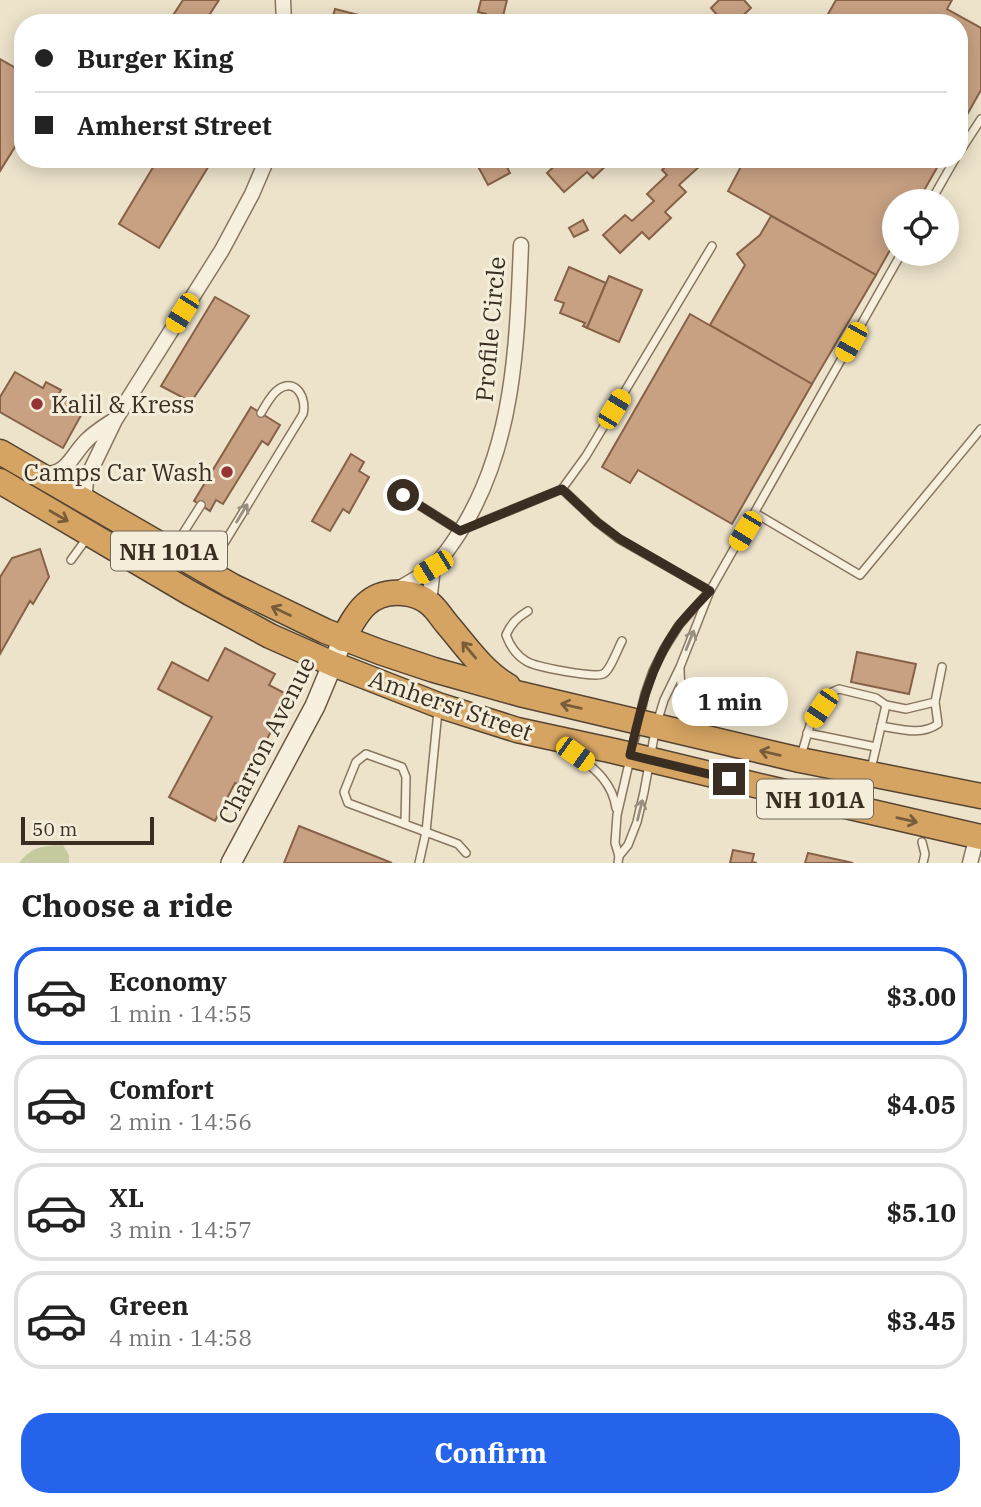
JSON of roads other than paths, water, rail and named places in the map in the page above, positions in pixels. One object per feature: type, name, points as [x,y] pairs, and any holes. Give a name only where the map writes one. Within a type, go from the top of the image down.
[{"type":"highway","name":"Amherst Street","points":[[0,452],[207,572],[263,602],[343,639],[433,670],[520,694],[800,760],[981,796]]},
{"type":"highway","name":"Amherst Street","points":[[0,481],[201,599],[270,636],[438,705],[517,730],[979,836]]},
{"type":"highway","points":[[343,639],[366,603],[392,593],[414,595],[429,603],[487,670],[520,694]]},
{"type":"street","points":[[89,505],[85,492],[86,480],[115,419],[222,250],[263,168]]},
{"type":"street","name":"Profile Circle","points":[[392,593],[433,567],[460,531],[484,488],[492,467],[513,378],[521,245]]},
{"type":"street","points":[[38,475],[53,474],[64,468],[88,439],[115,419]]},
{"type":"street","points":[[429,603],[433,567]]},
{"type":"street","name":"Charron Avenue","points":[[231,863],[315,706],[343,639]]},
{"type":"street","points":[[970,863],[979,836]]},
{"type":"lane","points":[[968,139],[981,119]]},
{"type":"lane","points":[[938,189],[950,168]]},
{"type":"lane","points":[[403,495],[460,531],[562,489],[586,456],[712,246]]},
{"type":"lane","points":[[617,815],[640,757],[647,723],[664,700],[680,667],[710,591],[894,266]]},
{"type":"lane","points":[[207,572],[303,414],[303,397],[293,388],[280,388],[261,413]]},
{"type":"lane","points":[[755,513],[860,575],[981,429]]},
{"type":"lane","points":[[562,489],[597,522],[620,539],[710,591]]},
{"type":"lane","points":[[171,552],[201,505]]},
{"type":"lane","points":[[71,560],[91,534]]},
{"type":"lane","points":[[619,859],[637,822],[640,757],[653,671],[679,625],[710,591]]},
{"type":"lane","points":[[528,611],[518,617],[506,635],[510,646],[528,663],[587,675],[601,675],[606,672],[622,641]]},
{"type":"lane","points":[[680,667],[680,686],[691,715],[713,740]]},
{"type":"lane","points":[[881,726],[911,732],[938,724],[935,702],[942,667]]},
{"type":"lane","points":[[800,760],[810,725],[832,692],[839,689],[906,709],[935,702]]},
{"type":"lane","points":[[419,863],[426,832],[438,705]]},
{"type":"lane","points":[[870,774],[886,705]]},
{"type":"lane","points":[[807,733],[876,747]]},
{"type":"lane","points":[[556,739],[596,770],[608,784],[617,815],[615,843],[619,859]]},
{"type":"lane","points":[[405,824],[406,777],[402,767],[366,754],[356,762],[344,792],[348,803],[458,845],[466,853]]},
{"type":"lane","points":[[922,842],[925,855],[923,863]]},
{"type":"place","name":"Kalil & Kress","points":[[37,404]]},
{"type":"place","name":"Camps Car Wash","points":[[227,472]]}]
